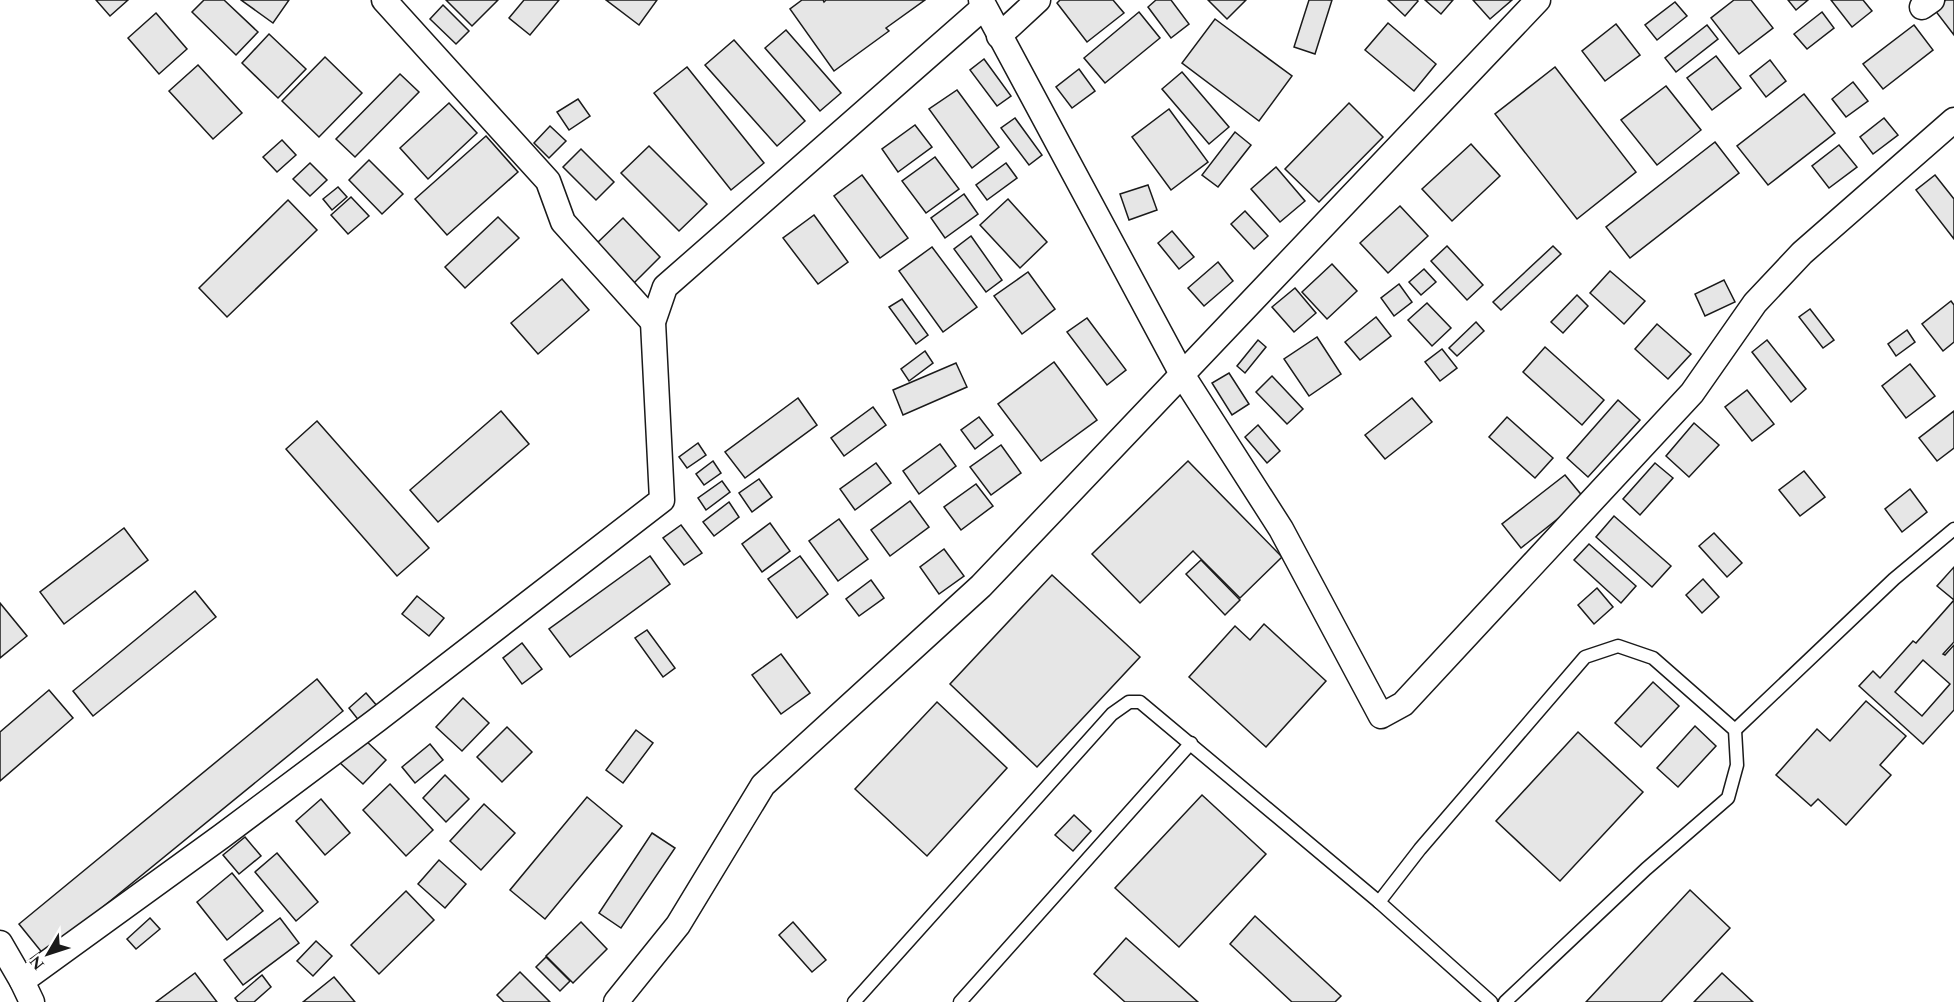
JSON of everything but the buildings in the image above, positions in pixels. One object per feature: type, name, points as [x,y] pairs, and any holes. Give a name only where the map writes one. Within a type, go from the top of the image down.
[{"type":"street","points":[[384,0],[548,181],[563,222],[653,322]]},
{"type":"street","points":[[999,36],[1038,0]]},
{"type":"street","points":[[616,1002],[678,925],[763,784],[981,586],[1538,0]]},
{"type":"street","points":[[0,944],[27,992],[222,836],[359,734],[662,500],[653,322],[665,287],[983,4],[1182,376],[1281,529],[1381,716],[1403,704],[1692,393],[1755,303],[1802,253],[1954,120]]},
{"type":"lane","points":[[1735,730],[1894,579],[1954,529]]},
{"type":"lane","points":[[1379,902],[1420,849],[1585,657],[1618,646],[1653,658],[1735,730],[1737,765],[1728,798],[1646,869],[1505,1002]]},
{"type":"lane","points":[[854,1002],[1112,714],[1129,702],[1140,702],[1379,902],[1491,1002]]},
{"type":"lane","points":[[960,1002],[1191,743]]}]
